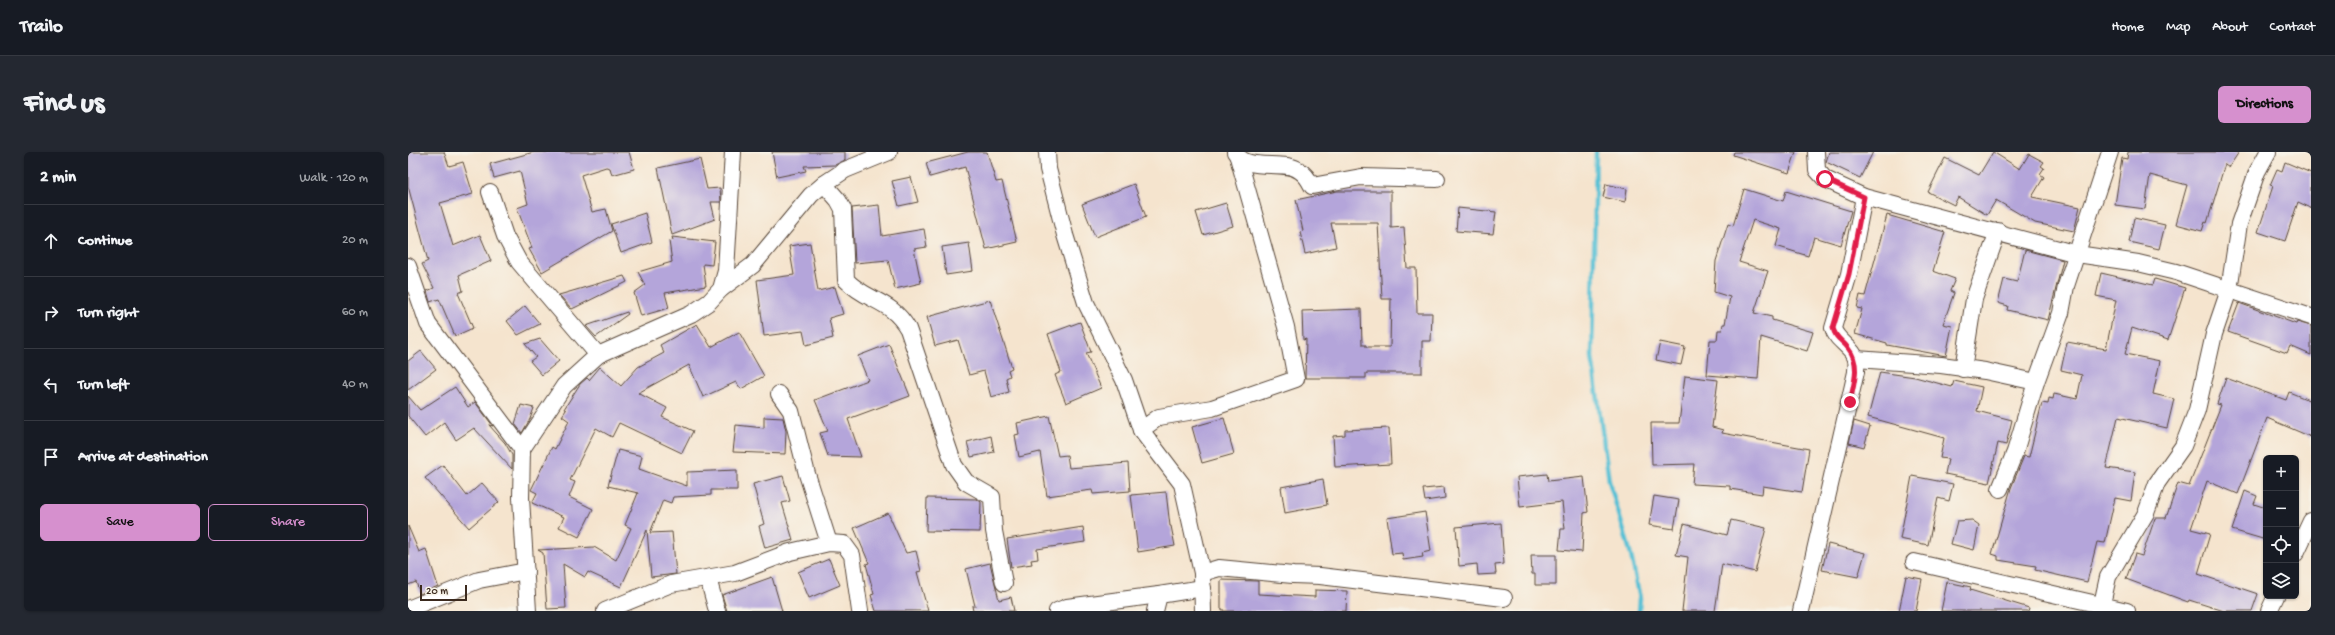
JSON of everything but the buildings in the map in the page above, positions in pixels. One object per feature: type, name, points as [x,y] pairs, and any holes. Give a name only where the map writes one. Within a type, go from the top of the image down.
[{"type":"street","points":[[528,611],[521,498],[522,449],[564,386],[598,355],[691,314],[709,302],[721,289],[753,265],[811,195],[824,184],[845,170],[889,152]]},
{"type":"street","points":[[1047,152],[1048,169],[1065,235],[1086,303],[1124,380],[1141,430],[1182,484],[1202,580],[1203,611]]},
{"type":"street","points":[[1816,152],[1817,170],[1825,179],[1864,197],[2077,254],[2138,263],[2176,272],[2311,317]]},
{"type":"street","points":[[2000,489],[2015,452],[2036,382],[2060,313],[2066,286],[2110,152]]},
{"type":"street","points":[[2102,604],[2108,577],[2146,513],[2161,475],[2183,446],[2197,410],[2214,334],[2229,290],[2239,224],[2257,172],[2268,152]]},
{"type":"street","points":[[1141,430],[1159,417],[1212,408],[1296,379],[1286,327],[1237,154]]},
{"type":"street","points":[[1237,154],[1247,162],[1290,167],[1300,170],[1312,186],[1362,177],[1437,179]]},
{"type":"street","points":[[721,289],[726,271],[731,155]]},
{"type":"street","points":[[824,184],[838,200],[843,209],[846,280],[853,288],[887,305],[901,316],[908,329],[954,465],[966,482],[992,497],[994,531],[1004,583]]},
{"type":"street","points":[[490,192],[505,236],[519,262],[598,355]]},
{"type":"street","points":[[1801,611],[1856,372],[1856,359],[1847,346],[1834,336],[1833,328],[1849,274],[1864,197]]},
{"type":"street","points":[[1962,369],[1974,299],[1998,232]]},
{"type":"street","points":[[408,266],[428,324],[522,449]]},
{"type":"street","points":[[1856,359],[1941,365],[1985,371],[2036,382]]},
{"type":"street","points":[[779,394],[791,411],[807,474],[829,543]]},
{"type":"street","points":[[2299,547],[2311,521]]},
{"type":"street","points":[[605,611],[671,584],[734,573],[778,555],[829,543],[844,544],[852,554],[860,611]]},
{"type":"street","points":[[1914,562],[2102,604],[2127,611]]},
{"type":"street","points":[[1057,611],[1066,607],[1159,595],[1202,580],[1219,568],[1320,576],[1504,598]]},
{"type":"street","points":[[408,610],[479,580],[526,571]]},
{"type":"street","points":[[708,578],[717,611]]},
{"type":"street","points":[[1155,611],[1159,595]]},
{"type":"street","points":[[2269,611],[2275,599]]},
{"type":"waterway","points":[[1596,152],[1592,357],[1609,481],[1630,551],[1640,598],[1639,611]]},
{"type":"route","points":[[1825,179],[1864,197],[1849,274],[1833,328],[1834,336],[1847,346],[1856,359],[1856,372],[1850,402]]}]
